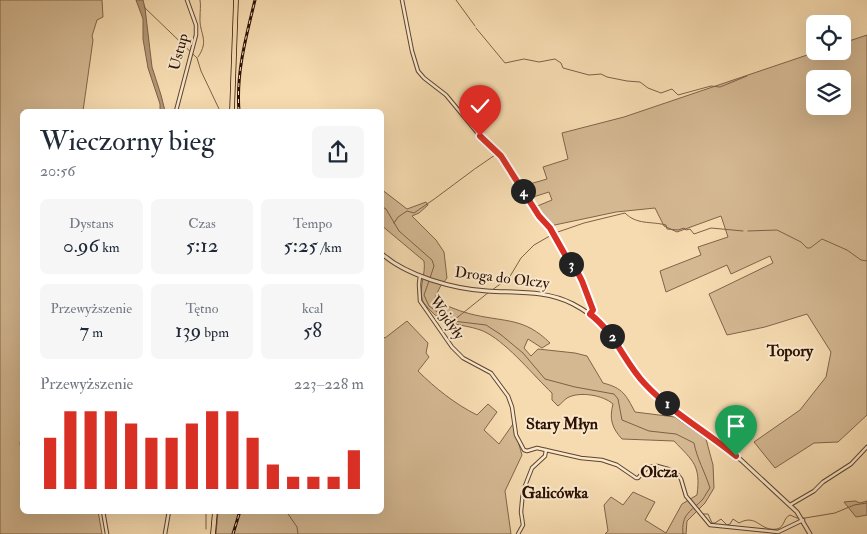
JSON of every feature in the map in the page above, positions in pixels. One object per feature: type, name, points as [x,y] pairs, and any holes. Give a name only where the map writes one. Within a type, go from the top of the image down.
[{"type":"main road","points":[[232,109],[236,0]]},
{"type":"main road","points":[[214,534],[215,514]]},
{"type":"street","name":"Ustup","points":[[177,109],[196,34],[196,25],[187,0]]},
{"type":"street","points":[[402,0],[418,71],[446,95],[480,136],[501,156],[539,216],[550,228],[568,260],[575,267],[593,310],[590,314]]},
{"type":"street","points":[[384,255],[399,267],[422,277]]},
{"type":"street","name":"Droga do Olczy","points":[[422,277],[476,290],[549,295],[568,301],[590,314],[611,334],[636,373],[651,390],[729,450],[790,504],[803,520],[810,534]]},
{"type":"street","name":"Wojdyły","points":[[422,277],[419,284],[420,302],[452,347],[463,358],[491,373],[506,393],[512,407],[516,435],[524,450],[537,448],[546,450]]},
{"type":"street","points":[[790,504],[814,491],[823,482],[851,464],[867,447]]},
{"type":"street","points":[[518,534],[523,525],[521,512],[523,491],[532,468],[545,456],[546,450],[612,463],[636,478],[648,467],[656,466],[668,469],[680,477],[685,494],[710,525],[781,532],[794,523],[803,520]]},
{"type":"street","points":[[104,514],[107,534]]},
{"type":"street","points":[[165,534],[168,514]]},
{"type":"shaded area","points":[[0,0],[102,0],[103,17],[97,20],[92,36],[83,109],[20,109],[20,514],[99,514],[102,534],[0,534]]},
{"type":"shaded area","points":[[136,0],[143,0],[152,67],[164,109],[160,109],[148,68],[143,39],[143,19]]},
{"type":"shaded area","points":[[867,35],[867,415],[838,442],[814,443],[775,468],[754,442],[800,410],[826,377],[831,352],[807,314],[765,327],[727,335],[709,294],[773,263],[770,256],[731,274],[727,265],[666,292],[660,271],[701,255],[698,247],[728,237],[721,216],[677,232],[664,226],[655,208],[616,212],[550,226],[535,207],[552,200],[549,192],[530,198],[523,186],[547,179],[543,167],[568,159],[562,133],[624,117],[806,55],[806,60],[851,60],[851,40]]},
{"type":"shaded area","points":[[384,191],[407,209],[426,202],[428,205],[412,216],[436,240],[444,252],[447,278],[434,300],[475,315],[515,322],[532,329],[550,343],[542,348],[528,339],[524,348],[531,356],[538,349],[587,356],[603,383],[620,390],[635,412],[675,417],[706,439],[713,465],[714,488],[705,503],[687,521],[686,534],[605,534],[608,531],[604,505],[611,497],[623,505],[633,492],[655,502],[645,520],[666,533],[682,504],[697,495],[698,477],[691,459],[674,441],[622,439],[612,423],[613,404],[603,398],[584,394],[572,396],[558,406],[552,400],[552,393],[495,338],[480,330],[444,320],[437,316],[423,302],[421,289],[424,261],[384,228]]},
{"type":"shaded area","points":[[407,321],[428,343],[426,353],[429,357],[418,371],[431,384],[477,415],[488,404],[497,412],[484,430],[499,444],[513,424],[522,455],[505,491],[511,534],[216,534],[218,514],[384,514],[385,338]]},
{"type":"shaded area","points":[[855,501],[860,503],[867,501],[867,515],[856,517],[844,502]]},
{"type":"waterway","points":[[198,57],[204,41],[200,23],[200,0]]},
{"type":"waterway","points":[[456,0],[475,26]]},
{"type":"waterway","points":[[144,7],[197,58],[219,109]]},
{"type":"waterway","points":[[476,28],[505,63],[524,59],[539,62],[555,59],[561,63],[563,68],[589,75],[601,74],[607,77],[640,82],[648,88],[661,93],[672,89],[678,95],[711,86],[720,87],[747,76]]},
{"type":"waterway","points":[[394,223],[398,217],[407,211],[414,213],[495,155]]},
{"type":"waterway","points":[[384,208],[399,231],[432,260],[434,266],[430,278]]},
{"type":"waterway","points":[[492,290],[509,278],[521,258],[534,245],[555,233],[584,223],[625,213],[639,221],[666,225],[667,229],[690,229],[694,234],[711,228],[743,231]]},
{"type":"waterway","points":[[748,231],[777,230],[801,242],[807,248],[810,248],[822,239],[847,250],[861,260],[867,261]]},
{"type":"waterway","points":[[429,281],[424,295],[429,306],[453,321],[486,325],[523,353],[545,379],[614,394],[618,399],[622,420],[649,431],[676,434],[694,443],[710,488],[703,499],[685,517],[683,534]]},
{"type":"waterway","points":[[453,321],[489,292]]},
{"type":"waterway","points":[[702,514],[708,514],[712,523],[721,519],[727,525],[733,519],[739,523],[750,520],[766,528],[777,529],[780,528],[790,515],[797,518],[805,518],[835,513],[854,505],[867,503]]},
{"type":"waterway","points":[[206,514],[206,529]]},
{"type":"waterway","points":[[288,514],[297,527],[298,534]]},
{"type":"railway","points":[[239,109],[240,69],[255,0]]},
{"type":"railway","points":[[233,534],[239,514]]},
{"type":"district","name":"Topory","points":[[790,351]]},
{"type":"district","name":"Stary Młyn","points":[[562,424]]},
{"type":"district","name":"Olcza","points":[[659,472]]},
{"type":"district","name":"Galicówka","points":[[555,493]]},
{"type":"route","points":[[480,136],[501,156],[539,216],[550,228],[568,260],[578,272],[593,310],[590,314],[611,334],[638,377],[656,395],[736,456]]}]
